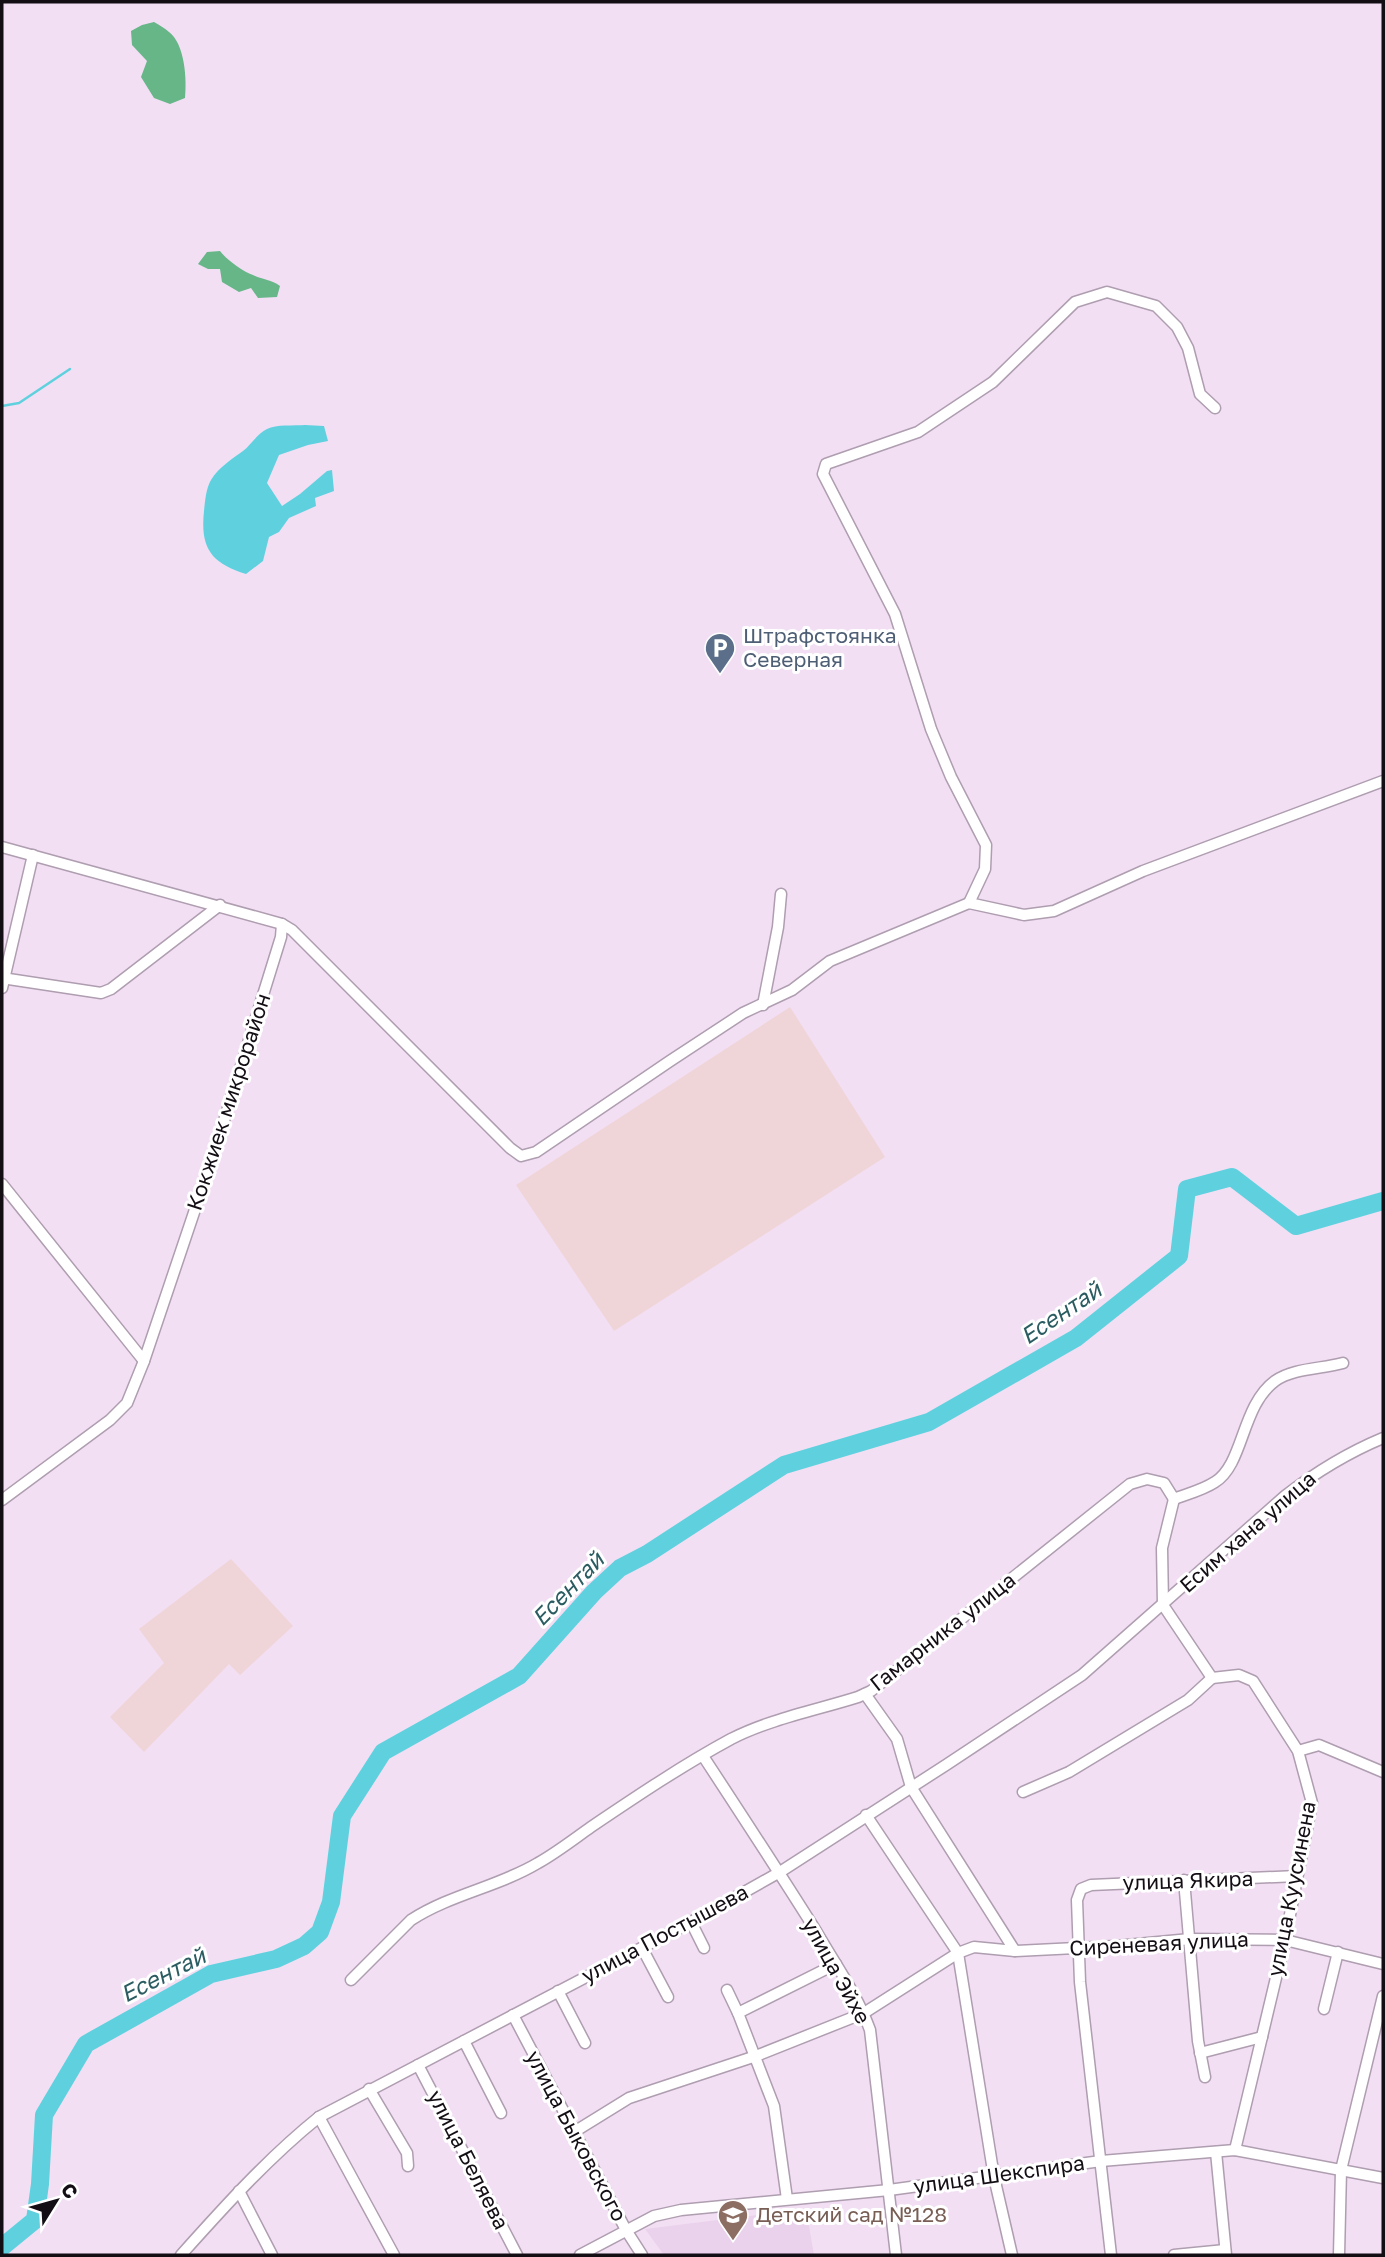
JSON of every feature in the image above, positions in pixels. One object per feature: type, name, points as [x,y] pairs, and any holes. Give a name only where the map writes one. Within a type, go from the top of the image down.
[{"type":"street","points":[[969,903],[985,869],[986,845],[951,777],[931,729],[895,614],[823,474],[826,464],[918,432],[993,382],[1075,302],[1107,292],[1156,306],[1177,327],[1188,348],[1200,394],[1215,408]]},
{"type":"street","points":[[2,847],[282,923],[521,1156],[536,1152],[670,1060],[743,1013],[792,990],[830,961],[969,903],[1024,915],[1054,911],[1143,871],[1383,781]]},
{"type":"street","points":[[33,856],[2,981],[101,993],[111,989],[220,905]]},
{"type":"street","points":[[763,1005],[778,927],[781,894]]},
{"type":"street","name":"Кокжиек микрорайон","points":[[2,1500],[110,1420],[127,1403],[144,1361],[214,1153],[281,937],[282,923]]},
{"type":"street","points":[[2,1184],[144,1361]]},
{"type":"street","points":[[1023,1792],[1069,1772],[1188,1700],[1212,1678],[1164,1605],[1162,1548],[1174,1499],[1214,1483],[1226,1472],[1247,1419],[1264,1392],[1277,1380],[1308,1369],[1343,1363]]},
{"type":"street","name":"Есим хана улица","points":[[1155,1613],[1285,1496],[1348,1453],[1383,1438]]},
{"type":"street","name":"Гамарника улица","points":[[351,1980],[411,1920],[538,1863],[640,1794],[733,1738],[865,1694],[1130,1484],[1147,1479],[1164,1483],[1174,1499]]},
{"type":"street","name":"улица Постышева","points":[[181,2255],[239,2191],[294,2137],[319,2117],[691,1922],[780,1872],[1062,1690],[1155,1613]]},
{"type":"street","name":"улица Куусинена","points":[[1212,1678],[1239,1675],[1253,1681],[1298,1751],[1312,1803],[1285,1940],[1235,2150]]},
{"type":"street","points":[[865,1694],[897,1739],[911,1787],[1015,1951]]},
{"type":"street","points":[[1298,1751],[1320,1745],[1383,1772]]},
{"type":"street","name":"улица Эйхе","points":[[703,1756],[780,1872],[864,2013],[870,2030],[896,2255]]},
{"type":"street","points":[[866,1815],[960,1952],[993,2177],[1012,2255]]},
{"type":"street","name":"улица Якира","points":[[1080,1948],[1077,1899],[1081,1889],[1091,1885],[1297,1876]]},
{"type":"street","points":[[1184,1880],[1200,2053],[1205,2077]]},
{"type":"street","points":[[691,1922],[704,1948]]},
{"type":"street","name":"Сиреневая улица","points":[[960,1952],[974,1947],[1015,1951],[1190,1939],[1285,1940],[1383,1964]]},
{"type":"street","points":[[642,1948],[668,1997]]},
{"type":"street","points":[[1080,1948],[1080,1982],[1111,2255]]},
{"type":"street","points":[[573,2132],[629,2098],[756,2056],[864,2013],[960,1952]]},
{"type":"street","points":[[1324,2009],[1338,1952]]},
{"type":"street","points":[[738,2013],[835,1964]]},
{"type":"street","points":[[727,1990],[774,2106],[787,2199]]},
{"type":"street","points":[[558,1992],[585,2043]]},
{"type":"street","points":[[1339,2255],[1341,2170],[1383,1996]]},
{"type":"street","name":"улица Быковского","points":[[513,2015],[573,2132],[642,2255]]},
{"type":"street","points":[[1200,2053],[1262,2037]]},
{"type":"street","points":[[464,2041],[501,2113]]},
{"type":"street","name":"улица Беляева","points":[[418,2065],[517,2255]]},
{"type":"street","points":[[369,2089],[407,2153],[408,2166]]},
{"type":"street","points":[[319,2117],[394,2255]]},
{"type":"street","name":"улица Шекспира","points":[[580,2255],[654,2216],[681,2210],[889,2190],[1101,2161],[1235,2150],[1383,2178]]},
{"type":"street","points":[[1174,2255],[1225,2252],[1216,2152]]},
{"type":"street","points":[[239,2191],[272,2255]]},
{"type":"shaded area","points":[[790,1007],[885,1157],[614,1331],[516,1185]]},
{"type":"shaded area","points":[[231,1559],[293,1626],[240,1675],[229,1664],[144,1752],[110,1717],[164,1663],[139,1629]]},
{"type":"shaded area","name":"Детский сад №128","points":[[806,2209],[814,2255],[664,2255],[645,2229]]},
{"type":"green space","points":[[154,22],[174,38],[184,63],[185,98],[170,104],[154,98],[141,77],[147,61],[132,45],[131,31]]},
{"type":"green space","points":[[220,251],[244,271],[280,286],[277,297],[258,298],[251,288],[239,292],[222,282],[220,269],[208,269],[198,264],[207,252]]},
{"type":"water","points":[[275,426],[324,426],[328,441],[279,455],[267,483],[282,506],[327,471],[332,470],[334,491],[315,498],[316,506],[289,518],[279,532],[269,537],[263,561],[246,574],[224,565],[210,552],[204,535],[205,499],[211,480],[264,431]]},
{"type":"waterway","points":[[2,406],[19,403],[70,369]]},
{"type":"waterway","name":"Есентай","points":[[2,2247],[35,2220],[44,2115],[86,2044],[211,1974],[276,1959],[304,1946],[320,1932],[331,1902],[342,1816],[383,1752],[519,1676],[594,1592],[620,1568],[647,1554],[784,1465],[929,1422],[1076,1338],[1179,1256],[1187,1189],[1232,1177],[1296,1226],[1383,1201]]},
{"type":"place","name":"Штрафстоянка Северная","points":[[720,675]]},
{"type":"place","name":"Детский сад №128","points":[[733,2242]]}]
